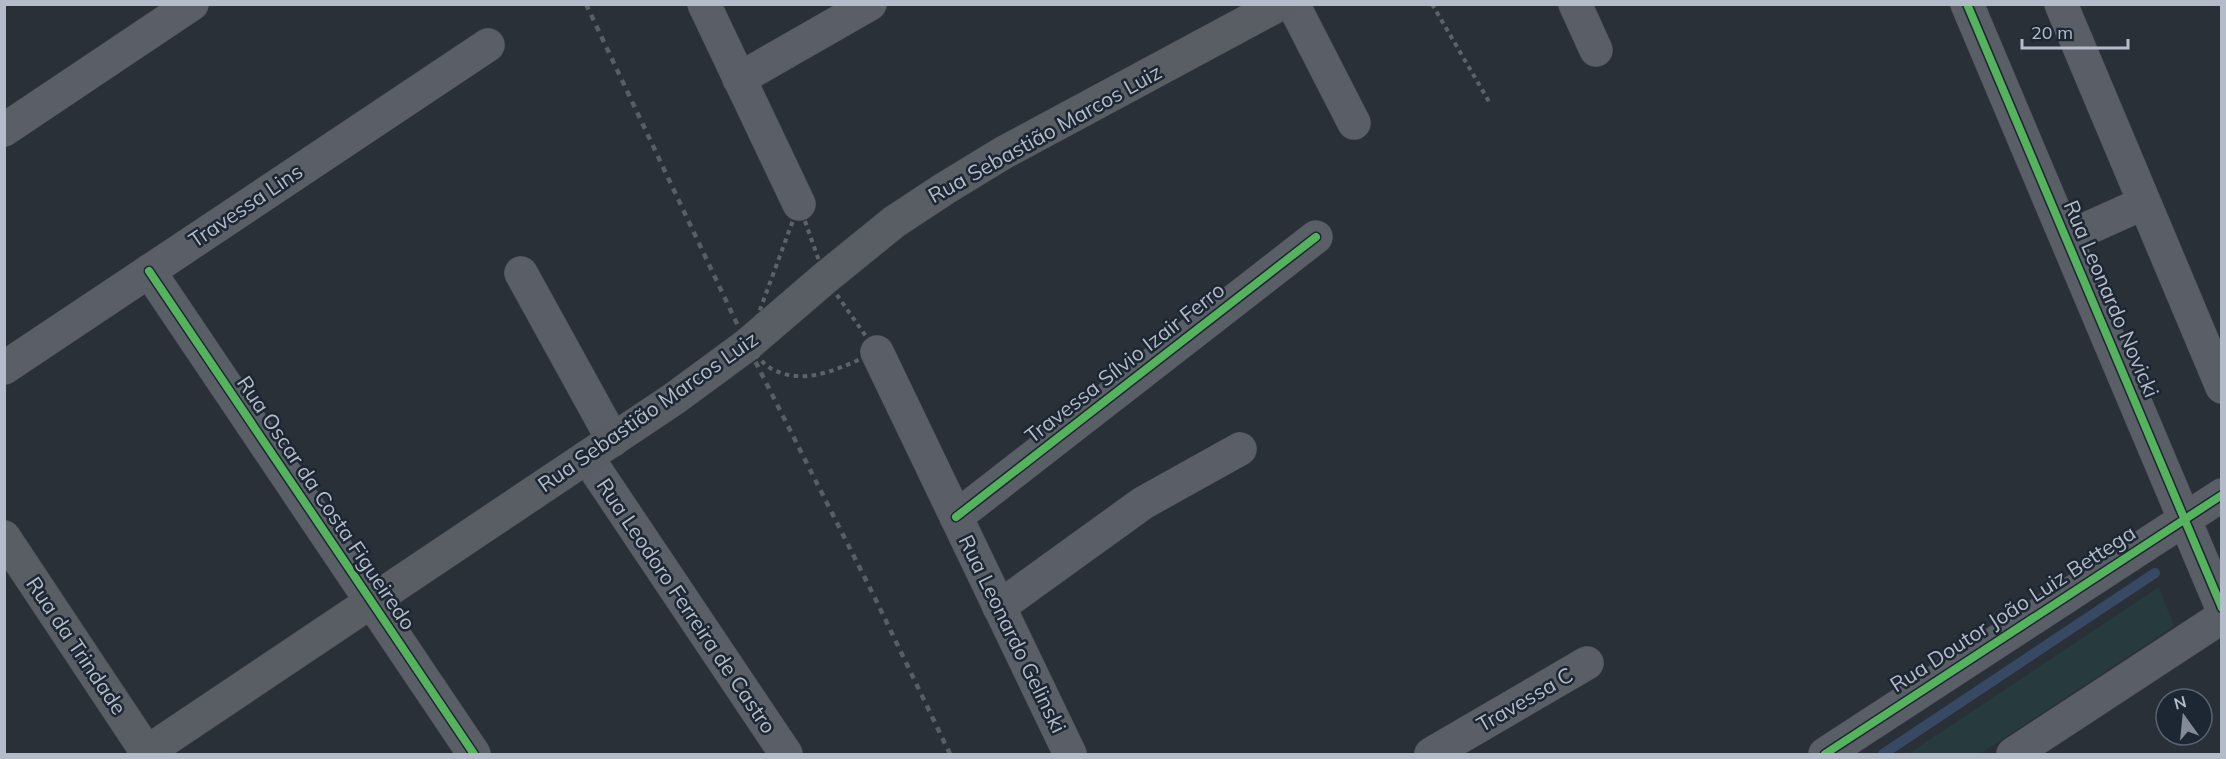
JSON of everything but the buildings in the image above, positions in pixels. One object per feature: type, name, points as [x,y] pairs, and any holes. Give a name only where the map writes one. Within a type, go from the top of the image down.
[{"type":"main road","name":"Rua Sebastião Marcos Luiz","points":[[147,754],[675,398],[747,345],[870,241],[944,189],[1003,153],[1280,4]]},
{"type":"main road","name":"Rua da Trindade","points":[[4,537],[147,754]]},
{"type":"street","points":[[4,130],[192,4]]},
{"type":"street","points":[[704,4],[799,204]]},
{"type":"street","points":[[739,79],[870,4]]},
{"type":"street","points":[[1293,4],[1354,123]]},
{"type":"street","points":[[1575,4],[1596,50]]},
{"type":"street","name":"Rua Leonardo Novicki","points":[[1967,4],[2222,608]]},
{"type":"street","points":[[2061,4],[2222,387]]},
{"type":"street","name":"Travessa Lins","points":[[4,368],[488,45]]},
{"type":"street","points":[[2066,238],[2144,203]]},
{"type":"street","name":"Travessa Sílvio Izair Ferro","points":[[956,517],[1316,237]]},
{"type":"street","name":"Rua Oscar da Costa Figueiredo","points":[[149,271],[474,754]]},
{"type":"street","name":"Rua Leodoro Ferreira de Castro","points":[[521,273],[600,448],[786,754]]},
{"type":"street","name":"Rua Leonardo Gelinski","points":[[877,352],[1070,754]]},
{"type":"street","points":[[999,607],[1143,503],[1240,449]]},
{"type":"street","name":"Rua Doutor João Luiz Bettega","points":[[1824,754],[2222,495]]},
{"type":"street","points":[[2013,754],[2222,616]]},
{"type":"street","name":"Travessa C","points":[[1431,754],[1587,663]]},
{"type":"path","points":[[1432,4],[1491,105]]},
{"type":"path","points":[[747,345],[772,370],[795,377],[819,375],[877,352]]},
{"type":"green space","points":[[2159,587],[2174,626],[1980,754],[1908,754]]},
{"type":"waterway","points":[[1883,754],[2155,573]]},
{"type":"railway","points":[[586,4],[747,345],[874,596],[950,754]]},
{"type":"cycle path","points":[[1967,4],[2222,608]]},
{"type":"cycle path","points":[[956,517],[1316,237]]},
{"type":"cycle path","points":[[149,271],[474,754]]},
{"type":"cycle path","points":[[1825,754],[2222,495]]}]
